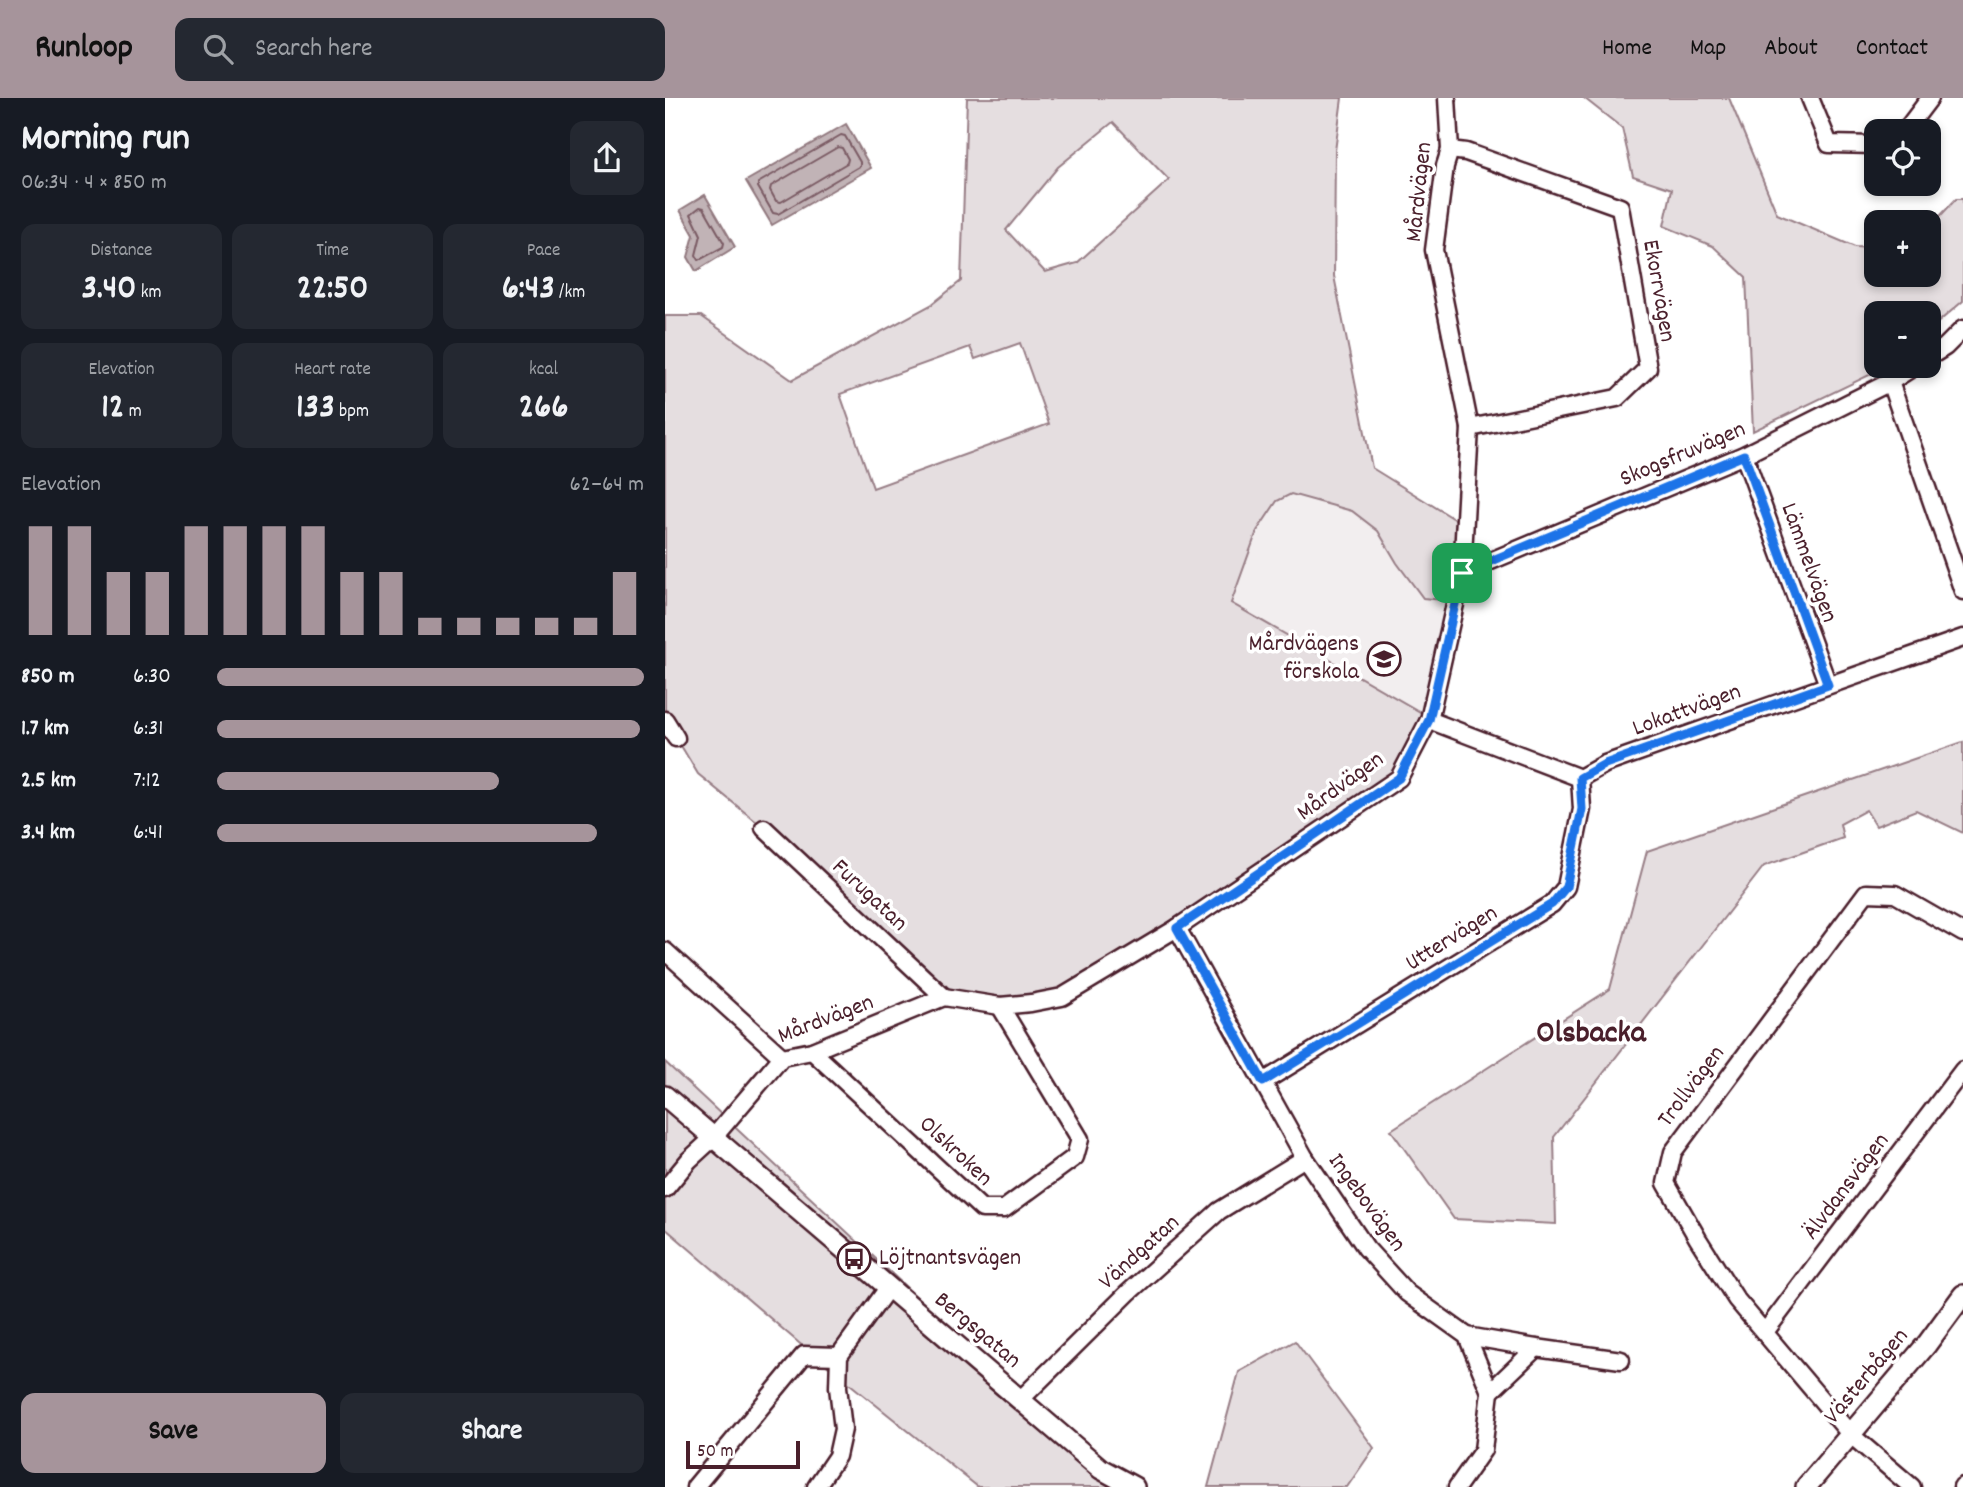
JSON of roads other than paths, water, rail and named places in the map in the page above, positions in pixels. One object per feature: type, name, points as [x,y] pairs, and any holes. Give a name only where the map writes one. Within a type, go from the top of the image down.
[{"type":"street","name":"Mårdvägen","points":[[665,1189],[782,1057],[812,1051],[944,997],[1000,1006],[1062,997],[1177,928],[1399,778],[1429,720],[1462,573],[1470,428],[1434,250],[1445,166],[1450,150],[1447,98]]},
{"type":"street","points":[[1810,98],[1829,144],[1864,145]]},
{"type":"street","points":[[1914,119],[1930,98]]},
{"type":"street","name":"Ekorrvägen","points":[[1450,150],[1466,152],[1620,207],[1648,368],[1618,398],[1470,428]]},
{"type":"street","points":[[1941,350],[1963,329]]},
{"type":"street","name":"Skogsfruvägen","points":[[1462,573],[1744,455],[1896,378]]},
{"type":"street","points":[[1890,382],[1963,591]]},
{"type":"street","name":"Lämmelvägen","points":[[1744,455],[1828,685]]},
{"type":"street","name":"Lokattvägen","points":[[1580,778],[1605,764],[1963,638]]},
{"type":"street","points":[[665,720],[676,738]]},
{"type":"street","points":[[1429,720],[1580,778]]},
{"type":"street","name":"Uttervägen","points":[[1263,1082],[1552,904],[1566,887],[1582,809],[1580,778]]},
{"type":"street","name":"Furugatan","points":[[764,828],[944,997]]},
{"type":"street","name":"Trollvägen","points":[[1912,1487],[1851,1435],[1736,1299],[1698,1239],[1667,1182],[1672,1152],[1866,893],[1895,894],[1963,933]]},
{"type":"street","name":"Ingebovägen","points":[[1177,928],[1305,1158],[1366,1248],[1407,1293],[1467,1336]]},
{"type":"street","points":[[665,951],[782,1057]]},
{"type":"street","name":"Olskroken","points":[[812,1051],[982,1209],[1004,1209],[1075,1157],[1080,1139],[1000,1006]]},
{"type":"street","name":"Älvdansvägen","points":[[1765,1332],[1963,1070]]},
{"type":"street","name":"Bergsgatan","points":[[665,1096],[1101,1469],[1134,1487]]},
{"type":"street","name":"Vändgatan","points":[[1020,1400],[1128,1293],[1219,1212],[1305,1158]]},
{"type":"street","points":[[816,1487],[837,1456],[843,1430],[838,1387],[839,1356],[888,1288]]},
{"type":"street","name":"Västerbågen","points":[[1806,1487],[1927,1344],[1963,1295]]},
{"type":"street","points":[[1467,1336],[1621,1360]]},
{"type":"street","points":[[1457,1487],[1483,1450],[1490,1392],[1467,1336]]},
{"type":"street","points":[[1490,1392],[1536,1348]]},
{"type":"street","points":[[695,1487],[804,1355],[839,1356]]},
{"type":"water","points":[[846,124],[871,168],[772,225],[746,181]]},
{"type":"water","points":[[705,195],[735,247],[696,271],[688,257],[694,235],[680,210]]},
{"type":"place","name":"Mårdvägens förskola","points":[[1384,659]]},
{"type":"place","name":"Löjtnantsvägen","points":[[854,1259]]},
{"type":"district","name":"Olsbacka","points":[[1591,1035]]}]
